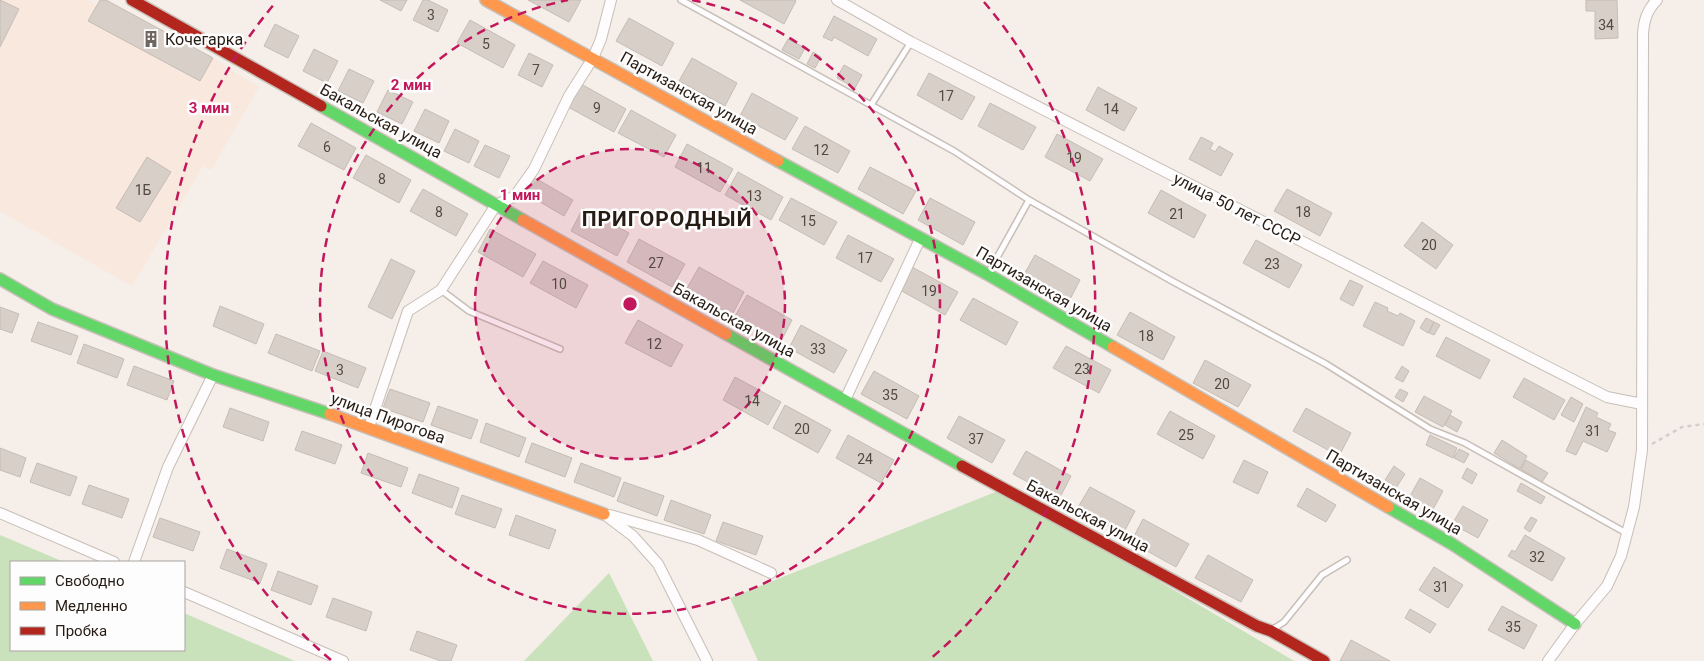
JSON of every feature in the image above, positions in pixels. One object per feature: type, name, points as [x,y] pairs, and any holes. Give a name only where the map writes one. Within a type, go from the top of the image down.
[{"type":"street","name":"Бакальская улица","points":[[132,0],[1038,508],[1324,661]]},
{"type":"street","name":"Партизанская улица","points":[[486,0],[987,274],[1452,544],[1575,624]]},
{"type":"street","points":[[368,428],[408,311],[441,290],[496,205],[515,196],[534,169],[569,96],[593,58],[601,39],[612,0]]},
{"type":"street","name":"улица 50 лет СССР","points":[[837,0],[911,42],[1607,397],[1642,404]]},
{"type":"street","points":[[1548,661],[1575,624],[1607,586],[1621,556],[1634,507],[1642,450],[1642,34],[1645,18],[1652,2]]},
{"type":"street","points":[[845,400],[920,239]]},
{"type":"street","name":"улица Пирогова","points":[[0,280],[52,310],[213,375],[368,428],[604,514],[698,540],[770,573]]},
{"type":"street","points":[[134,561],[168,467],[213,375]]},
{"type":"street","points":[[0,513],[112,561]]},
{"type":"street","points":[[604,514],[634,536],[658,564],[707,661]]},
{"type":"street","points":[[185,592],[343,661]]},
{"type":"lane","points":[[681,0],[954,151],[1029,200],[1172,281],[1326,364],[1430,428],[1465,443],[1628,534]]},
{"type":"lane","points":[[871,105],[911,42]]},
{"type":"lane","points":[[987,274],[1029,200]]},
{"type":"lane","points":[[441,290],[469,311],[560,348]]},
{"type":"lane","points":[[1271,631],[1284,622],[1322,575],[1347,560]]},
{"type":"path","points":[[1642,450],[1682,427],[1704,424]]},
{"type":"shaded area","points":[[0,0],[88,0],[97,5],[100,0],[106,0],[213,58],[259,87],[211,170],[203,166],[132,286],[0,211]]},
{"type":"green space","points":[[1003,489],[1294,661],[758,661],[730,598]]},
{"type":"green space","points":[[0,535],[62,561],[10,561],[10,651],[185,651],[185,613],[295,661],[0,661]]},
{"type":"green space","points":[[609,573],[653,661],[524,661]]},
{"type":"building","points":[[0,0],[19,9],[0,47]]},
{"type":"building","name":"Кочегарка","points":[[100,0],[106,0],[213,58],[200,81],[88,21]]},
{"type":"building","points":[[380,0],[407,0],[401,11]]},
{"type":"building","points":[[423,0],[428,0],[448,10],[438,32],[413,20]]},
{"type":"building","points":[[528,0],[581,0],[569,22]]},
{"type":"building","points":[[740,0],[795,0],[796,1],[784,24]]},
{"type":"building","points":[[1586,0],[1617,0],[1618,38],[1595,39],[1595,11],[1586,11]]},
{"type":"building","points":[[834,16],[877,39],[868,56],[834,37],[832,41],[823,37]]},
{"type":"building","points":[[629,18],[674,43],[662,66],[616,41]]},
{"type":"building","points":[[470,20],[515,45],[503,68],[457,43]]},
{"type":"building","points":[[275,24],[299,36],[288,58],[264,46]]},
{"type":"building","points":[[788,39],[805,48],[799,59],[782,50]]},
{"type":"building","points":[[314,49],[338,61],[327,83],[303,71]]},
{"type":"building","points":[[813,52],[821,57],[815,68],[807,64]]},
{"type":"building","points":[[529,53],[553,65],[542,87],[518,75]]},
{"type":"building","points":[[692,58],[737,83],[725,106],[679,81]]},
{"type":"building","points":[[844,65],[862,75],[855,88],[837,78]]},
{"type":"building","points":[[349,69],[374,81],[363,103],[338,91]]},
{"type":"building","points":[[929,73],[975,97],[962,120],[917,95]]},
{"type":"building","points":[[581,84],[626,109],[614,132],[568,107]]},
{"type":"building","points":[[1098,87],[1137,108],[1124,131],[1086,110]]},
{"type":"building","points":[[388,90],[413,102],[402,124],[377,112]]},
{"type":"building","points":[[752,93],[798,118],[785,140],[740,116]]},
{"type":"building","points":[[990,103],[1036,127],[1023,150],[978,126]]},
{"type":"building","points":[[425,109],[449,121],[439,143],[414,131]]},
{"type":"building","points":[[631,110],[676,135],[664,157],[618,133]]},
{"type":"building","points":[[311,123],[356,148],[344,170],[298,146]]},
{"type":"building","points":[[805,126],[850,151],[838,173],[792,149]]},
{"type":"building","points":[[455,129],[479,141],[469,163],[444,151]]},
{"type":"building","points":[[1057,134],[1103,159],[1090,181],[1045,157]]},
{"type":"building","points":[[1201,137],[1213,143],[1210,149],[1215,152],[1219,146],[1233,154],[1221,176],[1189,159]]},
{"type":"building","points":[[687,144],[733,169],[720,192],[675,167]]},
{"type":"building","points":[[485,145],[510,156],[499,178],[474,166]]},
{"type":"building","points":[[366,155],[411,180],[399,203],[353,178]]},
{"type":"building","points":[[147,157],[171,172],[140,222],[116,208]]},
{"type":"building","points":[[870,167],[916,191],[903,214],[858,189]]},
{"type":"building","points":[[738,172],[783,197],[771,220],[725,195]]},
{"type":"building","points":[[535,178],[573,200],[564,216],[535,199],[537,196],[528,191]]},
{"type":"building","points":[[423,189],[468,214],[456,236],[410,211]]},
{"type":"building","points":[[1287,189],[1332,213],[1320,236],[1274,211]]},
{"type":"building","points":[[1161,190],[1206,215],[1194,238],[1148,213]]},
{"type":"building","points":[[791,198],[837,222],[824,245],[779,220]]},
{"type":"building","points":[[930,198],[975,222],[963,245],[918,220]]},
{"type":"building","points":[[583,208],[629,233],[617,256],[571,231]]},
{"type":"building","points":[[1422,222],[1453,245],[1436,269],[1404,246]]},
{"type":"building","points":[[490,229],[536,254],[523,277],[478,252]]},
{"type":"building","points":[[848,235],[894,259],[881,282],[836,258]]},
{"type":"building","points":[[639,239],[685,264],[672,287],[627,262]]},
{"type":"building","points":[[1256,240],[1302,265],[1289,288],[1243,263]]},
{"type":"building","points":[[1035,255],[1080,280],[1068,303],[1022,278]]},
{"type":"building","points":[[391,259],[415,271],[392,319],[368,307]]},
{"type":"building","points":[[543,261],[588,285],[576,308],[530,283]]},
{"type":"building","points":[[699,267],[744,292],[732,315],[686,290]]},
{"type":"building","points":[[912,267],[958,292],[945,315],[900,290]]},
{"type":"building","points":[[1350,280],[1363,286],[1353,306],[1340,299]]},
{"type":"building","points":[[747,295],[792,320],[780,343],[734,318]]},
{"type":"building","points":[[973,298],[1018,322],[1006,345],[960,320]]},
{"type":"building","points":[[1375,302],[1388,308],[1387,311],[1398,316],[1400,313],[1415,321],[1403,346],[1363,326]]},
{"type":"building","points":[[220,306],[264,324],[256,344],[213,326]]},
{"type":"building","points":[[0,307],[19,314],[12,333],[0,329]]},
{"type":"building","points":[[1130,312],[1175,337],[1163,360],[1117,335]]},
{"type":"building","points":[[1426,318],[1434,322],[1428,333],[1420,328]]},
{"type":"building","points":[[638,320],[683,345],[671,367],[625,343]]},
{"type":"building","points":[[38,322],[78,336],[71,355],[31,341]]},
{"type":"building","points":[[1434,322],[1440,325],[1434,335],[1429,333]]},
{"type":"building","points":[[801,325],[847,350],[834,373],[789,348]]},
{"type":"building","points":[[276,334],[320,351],[312,371],[268,353]]},
{"type":"building","points":[[1446,337],[1490,360],[1480,379],[1436,356]]},
{"type":"building","points":[[84,344],[124,359],[117,378],[77,363]]},
{"type":"building","points":[[1066,346],[1111,370],[1099,393],[1053,368]]},
{"type":"building","points":[[323,351],[366,368],[358,388],[315,371]]},
{"type":"building","points":[[1205,360],[1251,385],[1238,407],[1193,383]]},
{"type":"building","points":[[134,366],[174,381],[167,400],[127,385]]},
{"type":"building","points":[[1402,366],[1409,371],[1403,382],[1395,378]]},
{"type":"building","points":[[874,371],[919,396],[907,419],[861,394]]},
{"type":"building","points":[[735,377],[781,402],[768,425],[723,400]]},
{"type":"building","points":[[1524,378],[1565,400],[1554,420],[1513,397]]},
{"type":"building","points":[[390,389],[430,403],[423,422],[383,408]]},
{"type":"building","points":[[1400,389],[1408,393],[1403,402],[1395,397]]},
{"type":"building","points":[[1424,396],[1452,411],[1443,427],[1415,412]]},
{"type":"building","points":[[1571,397],[1583,404],[1574,422],[1561,415]]},
{"type":"building","points":[[785,405],[831,430],[818,453],[773,428]]},
{"type":"building","points":[[438,406],[478,420],[471,439],[431,425]]},
{"type":"building","points":[[1586,407],[1598,413],[1596,417],[1611,424],[1608,430],[1616,433],[1607,452],[1583,441],[1576,455],[1566,451]]},
{"type":"building","points":[[230,408],[269,422],[263,441],[223,427]]},
{"type":"building","points":[[1306,408],[1351,433],[1339,456],[1293,431]]},
{"type":"building","points":[[1170,411],[1215,436],[1203,459],[1157,434]]},
{"type":"building","points":[[1450,415],[1462,422],[1457,432],[1445,425]]},
{"type":"building","points":[[959,416],[1005,440],[992,463],[947,438]]},
{"type":"building","points":[[486,423],[526,438],[519,457],[480,442]]},
{"type":"building","points":[[302,431],[342,445],[335,464],[295,450]]},
{"type":"building","points":[[848,435],[894,460],[881,483],[836,458]]},
{"type":"building","points":[[1430,435],[1457,448],[1453,458],[1426,445]]},
{"type":"building","points":[[1502,440],[1527,456],[1520,469],[1494,453]]},
{"type":"building","points":[[532,443],[572,458],[565,477],[525,462]]},
{"type":"building","points":[[0,448],[26,458],[20,477],[0,470]]},
{"type":"building","points":[[1459,449],[1469,454],[1464,463],[1454,458]]},
{"type":"building","points":[[1026,451],[1071,476],[1059,499],[1013,474]]},
{"type":"building","points":[[368,453],[408,468],[401,487],[361,473]]},
{"type":"building","points":[[1244,460],[1268,472],[1258,494],[1233,482]]},
{"type":"building","points":[[1526,460],[1548,473],[1542,482],[1521,469]]},
{"type":"building","points":[[37,463],[77,477],[70,496],[30,482]]},
{"type":"building","points":[[581,463],[621,478],[614,497],[574,482]]},
{"type":"building","points":[[1394,466],[1405,474],[1396,488],[1385,480]]},
{"type":"building","points":[[1467,468],[1477,474],[1472,484],[1462,478]]},
{"type":"building","points":[[419,474],[459,488],[452,508],[412,493]]},
{"type":"building","points":[[1420,478],[1443,491],[1432,511],[1409,498]]},
{"type":"building","points":[[624,482],[664,496],[657,516],[617,501]]},
{"type":"building","points":[[1521,483],[1545,497],[1541,504],[1517,491]]},
{"type":"building","points":[[89,485],[129,499],[122,518],[82,504]]},
{"type":"building","points":[[1090,487],[1135,511],[1123,534],[1077,509]]},
{"type":"building","points":[[1307,488],[1336,505],[1326,522],[1297,506]]},
{"type":"building","points":[[462,495],[502,509],[495,528],[455,514]]},
{"type":"building","points":[[671,500],[711,515],[704,534],[664,520]]},
{"type":"building","points":[[1463,506],[1488,520],[1478,538],[1452,524]]},
{"type":"building","points":[[516,515],[556,530],[549,549],[509,535]]},
{"type":"building","points":[[1531,517],[1537,520],[1530,532],[1524,528]]},
{"type":"building","points":[[160,518],[200,532],[193,551],[153,537]]},
{"type":"building","points":[[1143,519],[1189,544],[1176,567],[1131,542]]},
{"type":"building","points":[[723,522],[763,536],[756,555],[716,541]]},
{"type":"building","points":[[1525,535],[1565,558],[1552,581],[1508,556],[1512,550],[1515,552]]},
{"type":"building","points":[[227,549],[267,564],[260,583],[220,568]]},
{"type":"building","points":[[1208,555],[1253,580],[1241,602],[1195,578]]},
{"type":"building","points":[[1434,567],[1463,585],[1448,608],[1419,590]]},
{"type":"building","points":[[278,571],[318,586],[311,605],[271,590]]},
{"type":"building","points":[[333,598],[372,612],[366,631],[326,617]]},
{"type":"building","points":[[1502,606],[1537,625],[1524,649],[1488,630]]},
{"type":"building","points":[[1410,609],[1436,624],[1430,633],[1405,618]]},
{"type":"building","points":[[417,631],[457,645],[451,661],[441,661],[410,650]]},
{"type":"building","points":[[1351,640],[1390,661],[1340,661]]},
{"type":"traffic: fast","points":[[321,106],[523,220]]},
{"type":"traffic: fast","points":[[778,161],[987,274],[1113,347]]},
{"type":"traffic: fast","points":[[0,279],[52,309],[213,375],[330,414]]},
{"type":"traffic: fast","points":[[726,334],[962,466]]},
{"type":"traffic: fast","points":[[1388,507],[1452,544],[1575,624]]},
{"type":"traffic: slow","points":[[486,0],[778,161]]},
{"type":"traffic: slow","points":[[523,220],[726,334]]},
{"type":"traffic: slow","points":[[1113,347],[1388,507]]},
{"type":"traffic: slow","points":[[330,414],[604,514]]},
{"type":"traffic: jam","points":[[132,0],[321,106]]},
{"type":"traffic: jam","points":[[962,466],[1324,661]]},
{"type":"place","name":"Кочегарка","points":[[151,39]]},
{"type":"district","name":"ПРИГОРОДНЫЙ","points":[[667,219]]}]
